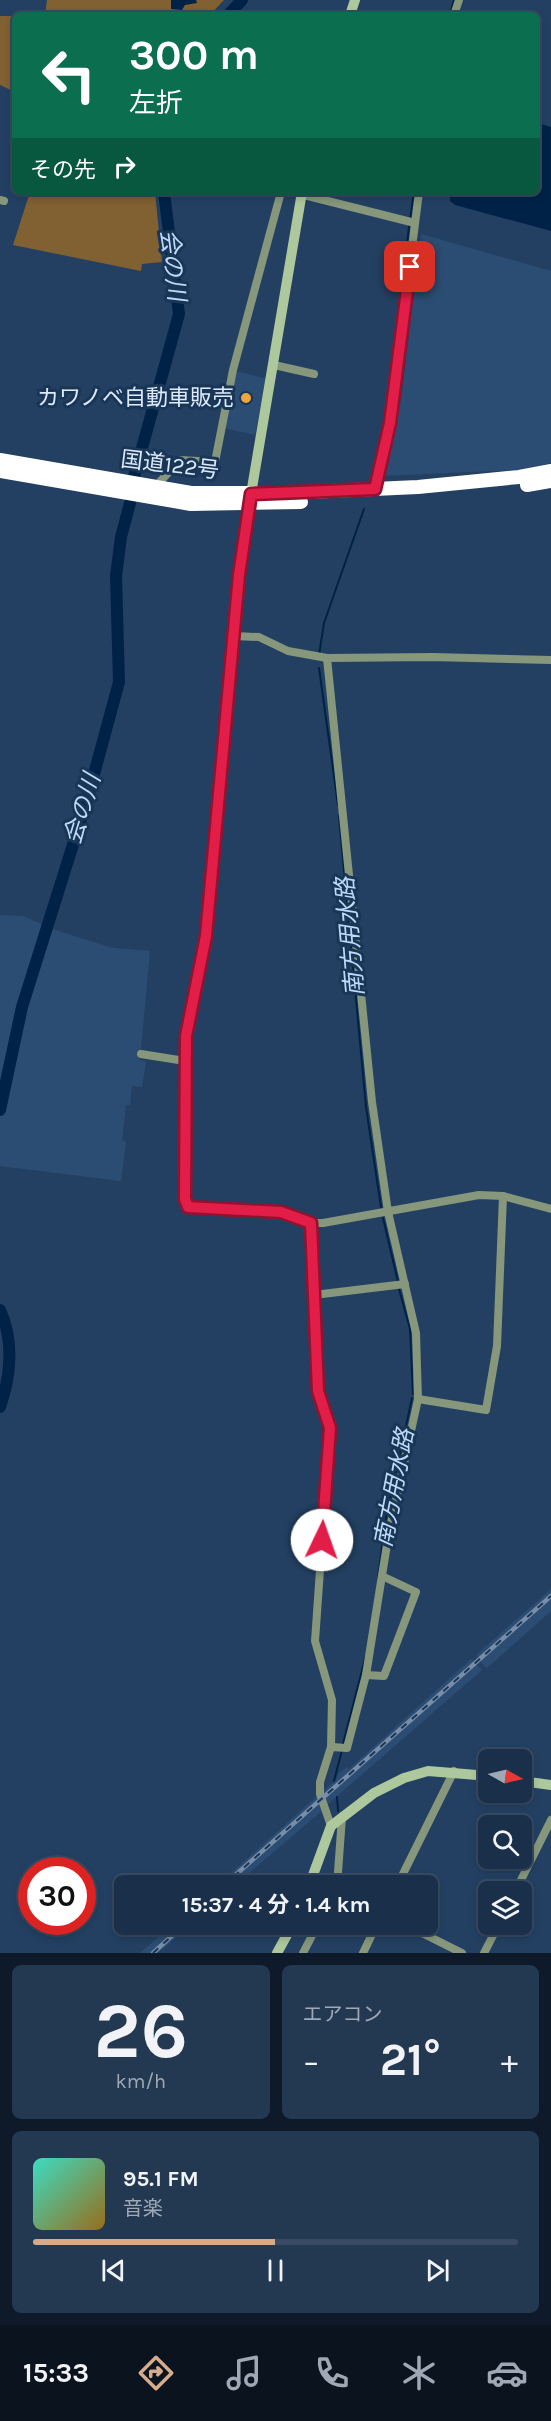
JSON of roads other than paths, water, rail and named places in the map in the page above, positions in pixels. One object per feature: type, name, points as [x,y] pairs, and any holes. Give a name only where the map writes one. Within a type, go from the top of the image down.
[{"type":"highway","name":"国道122号","points":[[0,460],[191,493],[250,499],[420,496],[551,481]]},
{"type":"highway","name":"国道122号","points":[[0,471],[191,504],[519,477],[551,471]]},
{"type":"street","points":[[156,486],[180,460],[214,462],[233,370],[280,195]]},
{"type":"street","points":[[299,195],[274,365],[250,499],[234,636],[206,936],[186,1036],[185,1199],[188,1207],[281,1212],[311,1223],[334,1222],[466,1196],[502,1196],[551,1209]]},
{"type":"street","points":[[307,195],[415,223]]},
{"type":"street","points":[[375,489],[390,423],[419,195]]},
{"type":"street","points":[[274,365],[314,374]]},
{"type":"street","points":[[234,636],[259,637],[288,651],[327,658],[433,657],[551,660]]},
{"type":"street","points":[[327,658],[372,1102],[388,1212],[416,1333],[418,1399],[388,1532],[366,1675],[347,1748],[331,1747]]},
{"type":"street","points":[[141,1054],[185,1061]]},
{"type":"street","points":[[418,1399],[486,1410],[497,1346],[502,1196]]},
{"type":"street","points":[[311,1223],[318,1391],[330,1428],[315,1641],[332,1700],[331,1747],[320,1782],[320,1794],[337,1820],[337,1875]]},
{"type":"street","points":[[314,1295],[405,1284]]},
{"type":"street","points":[[366,1675],[384,1676],[416,1592],[382,1576]]},
{"type":"street","points":[[314,1875],[337,1820],[374,1793],[404,1778],[428,1771],[478,1774]]},
{"type":"street","points":[[402,1875],[454,1771]]},
{"type":"street","points":[[532,1782],[551,1785]]},
{"type":"street","points":[[520,1881],[551,1820]]},
{"type":"street","points":[[277,1953],[287,1935]]},
{"type":"street","points":[[303,1953],[312,1935]]},
{"type":"street","points":[[363,1953],[372,1935]]},
{"type":"street","points":[[426,1935],[462,1953]]},
{"type":"street","points":[[484,1953],[493,1935]]},
{"type":"waterway","name":"会の川","points":[[231,12],[242,0]]},
{"type":"waterway","name":"南方用水路","points":[[451,12],[454,0]]},
{"type":"waterway","name":"会の川","points":[[134,477],[179,314],[164,195]]},
{"type":"waterway","name":"南方用水路","points":[[410,219],[414,195]]},
{"type":"waterway","name":"南方用水路","points":[[398,328],[409,226]]},
{"type":"waterway","name":"南方用水路","points":[[372,480],[385,429]]},
{"type":"waterway","name":"会の川","points":[[0,1110],[22,1007],[87,800],[119,682],[116,576],[121,537],[130,503]]},
{"type":"waterway","name":"南方用水路","points":[[319,655],[324,623],[364,509]]},
{"type":"waterway","name":"南方用水路","points":[[319,668],[338,805]]},
{"type":"waterway","name":"南方用水路","points":[[339,816],[366,1107],[381,1207]]},
{"type":"waterway","name":"南方用水路","points":[[383,1218],[398,1282]]},
{"type":"waterway","name":"南方用水路","points":[[399,1289],[410,1329],[413,1394]]},
{"type":"waterway","name":"会の川","points":[[0,1310],[9,1346],[9,1371],[0,1407]]},
{"type":"waterway","name":"南方用水路","points":[[378,1578],[386,1518],[412,1398]]},
{"type":"waterway","name":"南方用水路","points":[[343,1744],[366,1655]]},
{"type":"waterway","name":"南方用水路","points":[[334,1781],[342,1750]]},
{"type":"waterway","name":"南方用水路","points":[[337,1797],[338,1811]]},
{"type":"railway","points":[[235,1875],[551,1596]]},
{"type":"railway","points":[[153,1953],[173,1935]]},
{"type":"place","name":"カワノベ自動車販売","points":[[246,398]]}]
